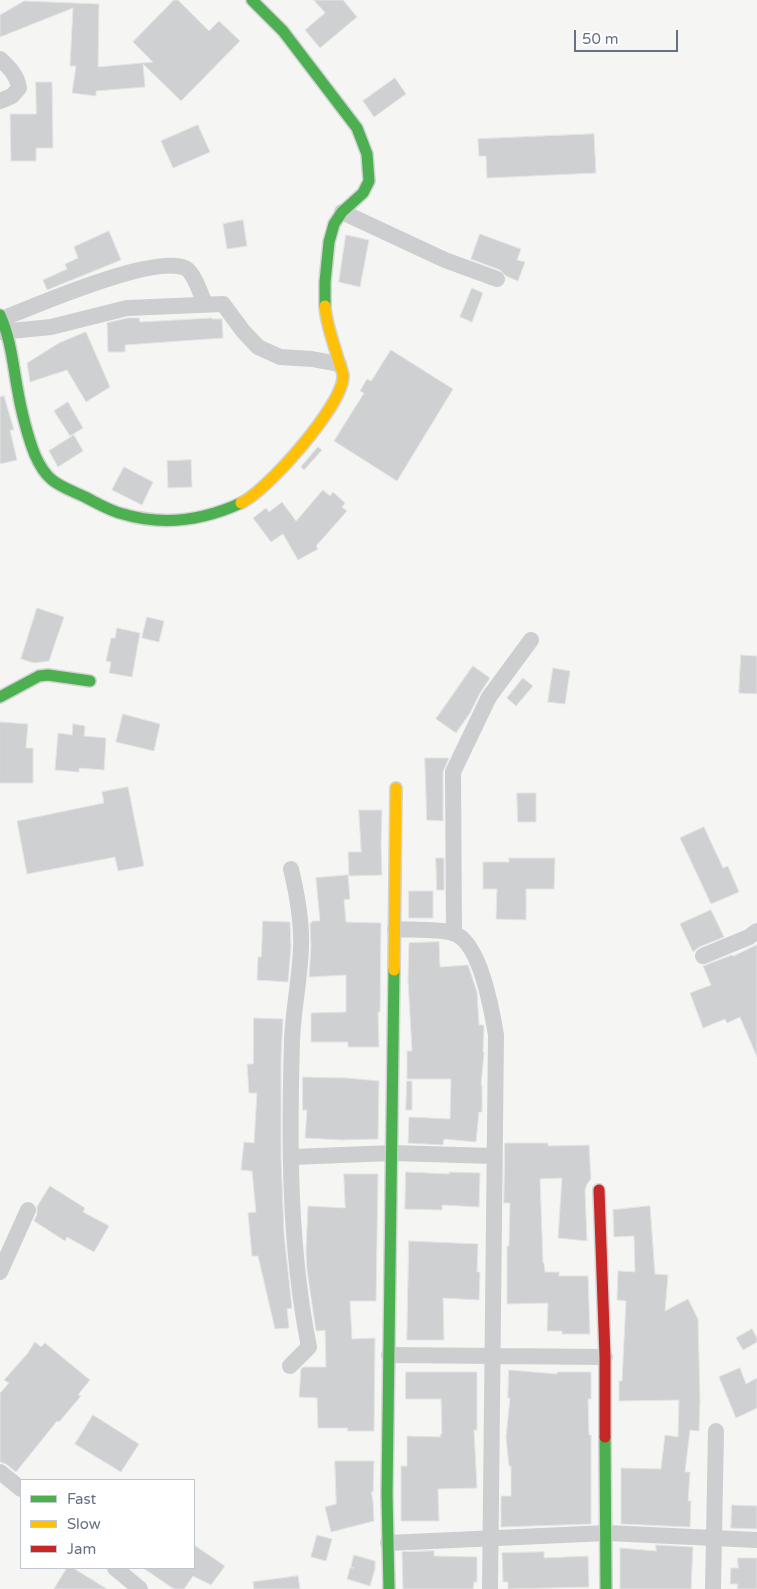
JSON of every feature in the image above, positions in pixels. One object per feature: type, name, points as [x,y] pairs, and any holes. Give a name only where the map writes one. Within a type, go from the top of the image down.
[{"type":"street","points":[[2,324],[18,395],[36,454],[47,477],[56,484],[121,514],[147,520],[178,521],[224,511],[249,499],[280,471],[310,437],[337,396],[343,377],[325,309],[325,282],[329,242],[334,224],[342,212],[363,193],[369,182],[368,154],[357,128],[283,31],[252,0]]},
{"type":"street","points":[[0,59],[9,67],[18,80],[19,88],[12,96],[0,101]]},
{"type":"street","points":[[342,212],[445,260],[497,279]]},
{"type":"street","points":[[2,324],[59,295],[124,274],[156,267],[178,266],[186,268],[191,272],[206,304]]},
{"type":"street","points":[[2,324],[51,327],[127,308],[222,304],[258,347],[280,357],[312,359],[339,364]]},
{"type":"street","points":[[454,933],[453,772],[489,697],[531,640]]},
{"type":"street","points":[[0,697],[11,693],[39,676],[48,675],[90,681]]},
{"type":"street","points":[[389,1589],[387,1494],[396,788]]},
{"type":"street","points":[[290,1366],[309,1347],[302,1310],[293,1216],[292,1039],[301,946],[299,906],[291,868]]},
{"type":"street","points":[[395,928],[454,933],[468,942],[488,991],[496,1035],[490,1589]]},
{"type":"street","points":[[703,956],[749,937],[757,931]]},
{"type":"street","points":[[292,1158],[392,1154],[494,1156]]},
{"type":"street","points":[[599,1190],[605,1356],[606,1589]]},
{"type":"street","points":[[0,1272],[28,1210]]},
{"type":"street","points":[[389,1355],[605,1356]]},
{"type":"street","points":[[713,1589],[716,1431]]},
{"type":"street","points":[[0,1472],[20,1488]]},
{"type":"street","points":[[388,1543],[607,1533],[757,1540]]},
{"type":"street","points":[[116,1569],[140,1589]]},
{"type":"building","points":[[174,0],[178,0],[209,31],[219,21],[240,41],[181,101],[143,64],[145,87],[96,91],[96,96],[72,93],[76,66],[70,66],[73,8],[0,37],[0,15],[24,1],[99,4],[98,67],[153,62],[133,42]]},
{"type":"building","points":[[314,0],[343,0],[357,17],[320,48],[305,30],[325,13]]},
{"type":"building","points":[[395,78],[406,94],[374,117],[363,101]]},
{"type":"building","points":[[36,82],[52,82],[53,148],[36,148],[36,161],[11,161],[10,114],[36,114]]},
{"type":"building","points":[[198,125],[210,152],[173,168],[161,141]]},
{"type":"building","points":[[594,134],[596,173],[487,178],[486,156],[479,156],[478,139]]},
{"type":"building","points":[[243,220],[247,246],[227,249],[223,224]]},
{"type":"building","points":[[109,231],[121,260],[47,290],[43,280],[67,269],[65,264],[78,258],[74,247]]},
{"type":"building","points":[[480,234],[521,249],[517,260],[525,262],[518,281],[506,276],[500,270],[471,259]]},
{"type":"building","points":[[346,235],[369,240],[360,287],[339,282]]},
{"type":"building","points":[[472,288],[483,293],[472,322],[460,317]]},
{"type":"building","points":[[128,318],[139,318],[140,322],[222,319],[223,338],[125,345],[125,352],[108,352],[107,323]]},
{"type":"building","points":[[86,332],[110,387],[86,402],[67,370],[30,382],[27,363],[59,343]]},
{"type":"building","points":[[391,350],[453,389],[397,481],[334,441],[364,393],[360,391],[367,379],[371,381]]},
{"type":"building","points":[[4,396],[14,430],[10,430],[17,460],[0,464],[0,397]]},
{"type":"building","points":[[68,402],[83,428],[70,436],[54,411]]},
{"type":"building","points":[[74,435],[83,451],[58,467],[49,451]]},
{"type":"building","points":[[318,447],[322,450],[304,470],[301,467]]},
{"type":"building","points":[[191,460],[192,487],[168,488],[167,461]]},
{"type":"building","points":[[124,467],[153,482],[142,505],[112,490]]},
{"type":"building","points":[[323,490],[330,496],[333,492],[345,503],[342,507],[347,511],[316,546],[318,549],[298,560],[283,534],[271,542],[253,518],[266,508],[269,512],[282,502],[296,521]]},
{"type":"building","points":[[37,608],[64,617],[49,661],[34,663],[21,659]]},
{"type":"building","points":[[147,617],[164,621],[159,642],[142,638]]},
{"type":"building","points":[[117,628],[140,633],[132,677],[109,673],[111,662],[106,661],[111,638],[115,638]]},
{"type":"building","points":[[741,655],[757,656],[757,694],[739,693]]},
{"type":"building","points":[[473,666],[490,678],[456,733],[436,719]]},
{"type":"building","points":[[553,668],[570,671],[565,704],[548,702]]},
{"type":"building","points":[[523,678],[533,686],[516,706],[507,698]]},
{"type":"building","points":[[123,714],[160,724],[154,751],[116,742]]},
{"type":"building","points":[[0,722],[28,724],[26,748],[33,748],[33,783],[0,783]]},
{"type":"building","points":[[73,724],[85,726],[84,736],[106,738],[104,770],[79,768],[79,772],[55,770],[58,733],[72,735]]},
{"type":"building","points":[[425,758],[449,758],[443,772],[443,821],[427,820]]},
{"type":"building","points":[[128,787],[144,866],[118,871],[115,857],[27,874],[17,821],[104,803],[102,792]]},
{"type":"building","points":[[517,793],[536,793],[536,822],[518,822]]},
{"type":"building","points":[[359,810],[382,810],[382,875],[349,876],[348,852],[361,852]]},
{"type":"building","points":[[704,827],[723,868],[728,866],[739,892],[711,904],[680,838]]},
{"type":"building","points":[[436,858],[444,858],[444,890],[437,890]]},
{"type":"building","points":[[509,858],[555,858],[554,889],[526,889],[526,920],[496,919],[497,889],[483,889],[483,862],[509,862]]},
{"type":"building","points":[[348,875],[350,899],[344,900],[346,922],[381,923],[380,1012],[378,1012],[379,1047],[348,1047],[348,1042],[311,1042],[311,1013],[346,1012],[346,975],[309,977],[310,923],[312,921],[320,921],[316,878]]},
{"type":"building","points":[[409,891],[433,891],[433,918],[409,918]]},
{"type":"building","points":[[711,910],[724,937],[699,947],[693,952],[680,924]]},
{"type":"building","points":[[263,921],[290,922],[291,947],[288,982],[257,980],[258,957],[261,957]]},
{"type":"building","points":[[439,942],[440,967],[468,965],[477,992],[479,1025],[484,1025],[481,1085],[482,1112],[479,1112],[476,1142],[444,1139],[443,1145],[408,1143],[409,1117],[450,1119],[451,1079],[407,1079],[407,1051],[412,1051],[408,980],[409,943]]},
{"type":"building","points":[[757,945],[757,1057],[740,1017],[727,1023],[725,1019],[703,1028],[690,993],[711,985],[703,966],[733,956]]},
{"type":"building","points":[[254,1018],[283,1019],[281,1157],[284,1234],[292,1308],[287,1309],[289,1328],[275,1329],[258,1256],[252,1256],[248,1213],[256,1212],[252,1171],[241,1170],[244,1142],[254,1143],[257,1093],[249,1093],[247,1064],[253,1064]]},
{"type":"building","points":[[303,1077],[379,1081],[378,1139],[305,1138],[307,1110],[303,1110]]},
{"type":"building","points":[[407,1081],[412,1081],[412,1110],[406,1110]]},
{"type":"building","points":[[505,1143],[548,1143],[548,1146],[589,1145],[591,1179],[585,1190],[587,1241],[558,1238],[562,1178],[540,1179],[543,1263],[545,1272],[559,1272],[559,1276],[588,1276],[590,1334],[562,1334],[562,1331],[547,1331],[548,1303],[507,1304],[507,1246],[509,1246],[510,1203],[504,1203]]},
{"type":"building","points":[[406,1172],[480,1173],[479,1207],[442,1205],[442,1210],[405,1209]]},
{"type":"building","points":[[344,1174],[378,1174],[376,1301],[350,1301],[352,1339],[375,1338],[374,1431],[347,1431],[348,1428],[318,1428],[317,1398],[299,1397],[301,1369],[303,1367],[326,1367],[325,1330],[316,1331],[307,1270],[308,1206],[345,1208]]},
{"type":"building","points":[[50,1186],[85,1208],[83,1212],[109,1226],[94,1252],[67,1237],[65,1241],[34,1221],[37,1207]]},
{"type":"building","points":[[650,1206],[655,1274],[668,1275],[665,1311],[688,1299],[698,1319],[699,1431],[690,1430],[685,1472],[690,1472],[688,1501],[691,1501],[690,1527],[621,1524],[621,1468],[661,1469],[665,1435],[678,1437],[679,1400],[619,1401],[619,1381],[622,1381],[626,1301],[617,1300],[618,1271],[635,1272],[634,1236],[614,1237],[613,1210]]},
{"type":"building","points":[[409,1241],[478,1244],[479,1300],[443,1298],[444,1340],[407,1340]]},
{"type":"building","points":[[752,1329],[757,1342],[743,1350],[736,1338]]},
{"type":"building","points":[[35,1342],[41,1347],[45,1343],[90,1380],[78,1395],[81,1396],[59,1422],[57,1421],[16,1472],[0,1462],[0,1393],[9,1383],[4,1380],[28,1353]]},
{"type":"building","points":[[740,1368],[746,1384],[757,1378],[757,1408],[736,1418],[719,1377]]},
{"type":"building","points":[[509,1370],[557,1374],[557,1372],[591,1372],[591,1399],[588,1399],[589,1435],[591,1435],[591,1524],[501,1527],[501,1496],[511,1496],[511,1466],[509,1466],[506,1437],[510,1398],[508,1398]]},
{"type":"building","points":[[406,1372],[477,1372],[477,1430],[474,1430],[477,1488],[438,1489],[439,1521],[401,1521],[401,1466],[407,1466],[407,1436],[441,1437],[440,1434],[442,1434],[441,1399],[406,1399]]},
{"type":"building","points":[[93,1415],[139,1444],[121,1472],[75,1444]]},
{"type":"building","points":[[335,1461],[374,1461],[373,1492],[371,1492],[374,1521],[331,1532],[325,1507],[336,1504]]},
{"type":"building","points":[[732,1505],[757,1506],[757,1529],[731,1528]]},
{"type":"building","points":[[317,1535],[332,1539],[326,1561],[311,1557]]},
{"type":"building","points":[[656,1545],[693,1547],[691,1589],[620,1589],[620,1548],[656,1551]]},
{"type":"building","points":[[195,1546],[225,1566],[211,1585],[193,1576],[184,1589],[174,1589],[144,1569],[195,1569]]},
{"type":"building","points":[[434,1551],[434,1556],[477,1557],[477,1582],[474,1582],[473,1589],[403,1589],[402,1552]]},
{"type":"building","points":[[544,1552],[544,1558],[588,1556],[589,1587],[508,1589],[508,1582],[503,1582],[502,1553]]},
{"type":"building","points":[[354,1555],[375,1561],[375,1569],[370,1586],[347,1579],[350,1568],[354,1568],[351,1567]]},
{"type":"building","points":[[738,1558],[757,1558],[757,1589],[737,1589],[738,1584],[730,1584],[731,1568],[738,1568]]},
{"type":"building","points":[[66,1569],[75,1569],[107,1589],[54,1589]]},
{"type":"building","points":[[298,1576],[300,1589],[254,1589],[253,1582]]},
{"type":"traffic: fast","points":[[252,0],[283,31],[357,128],[367,154],[369,181],[363,193],[342,212],[334,224],[329,242],[325,306]]},
{"type":"traffic: fast","points":[[0,315],[9,343],[21,407],[30,441],[44,472],[55,482],[113,511],[153,520],[198,517],[213,514],[241,503]]},
{"type":"traffic: fast","points":[[0,697],[39,676],[48,675],[90,681]]},
{"type":"traffic: fast","points":[[389,1589],[387,1494],[394,970]]},
{"type":"traffic: fast","points":[[605,1437],[606,1589]]},
{"type":"traffic: slow","points":[[241,503],[268,482],[302,446],[331,406],[340,389],[343,374],[329,327],[325,306]]},
{"type":"traffic: slow","points":[[394,970],[396,788]]},
{"type":"traffic: jam","points":[[599,1190],[605,1357],[605,1437]]}]
